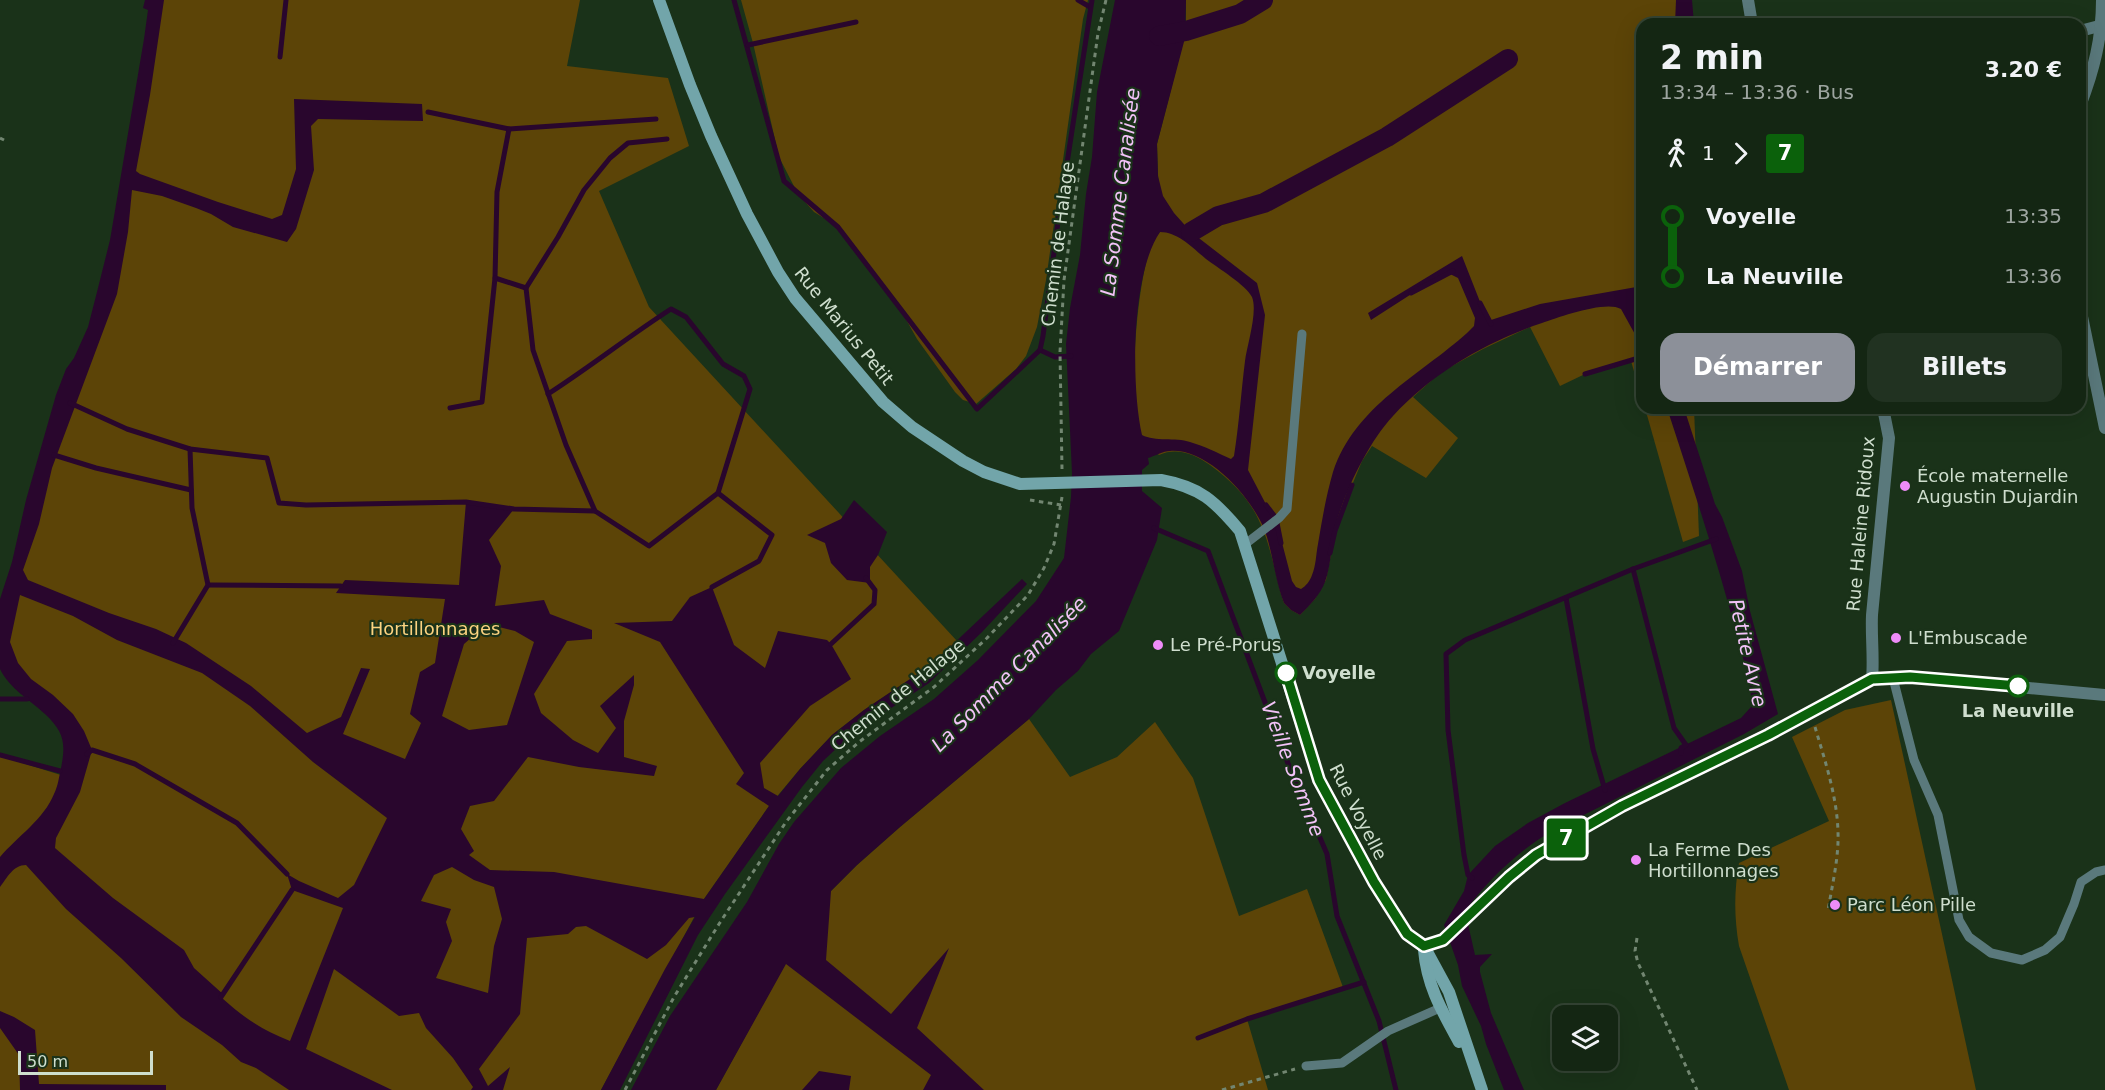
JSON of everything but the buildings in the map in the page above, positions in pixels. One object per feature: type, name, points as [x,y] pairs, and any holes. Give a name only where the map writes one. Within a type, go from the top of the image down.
[{"type":"street","name":"Rue Marius Petit","points":[[659,0],[711,136],[752,224],[795,298],[868,386],[912,428],[963,461],[984,472],[1020,484],[1161,480]]},
{"type":"street","points":[[1748,0],[1751,18]]},
{"type":"street","points":[[2086,88],[2103,25],[2102,0]]},
{"type":"street","points":[[2086,29],[2103,25]]},
{"type":"street","points":[[2086,335],[2105,428]]},
{"type":"street","name":"Rue Haleine Ridoux","points":[[1872,679],[1874,662],[1871,644],[1875,580],[1888,438],[1884,414]]},
{"type":"street","name":"Rue Voyelle","points":[[1161,480],[1195,489],[1217,505],[1240,531],[1319,780],[1386,900],[1407,934],[1424,946],[1449,992],[1472,1066],[1482,1090]]},
{"type":"street","points":[[1424,946],[1443,940],[1509,877],[1536,855],[1622,806],[1768,735],[1872,679],[1910,677],[1955,680],[2105,695]]},
{"type":"street","name":"Rue Voyelle","points":[[1424,946],[1426,972],[1440,1008],[1472,1066]]},
{"type":"lane","points":[[1244,545],[1279,518],[1287,508],[1302,334]]},
{"type":"lane","points":[[1893,678],[1914,760],[1938,815],[1959,920],[1969,938],[1991,952],[2022,960],[2045,950],[2060,937],[2081,882],[2096,872],[2105,870]]},
{"type":"lane","points":[[1306,1066],[1342,1063],[1388,1031],[1440,1008]]},
{"type":"path","name":"Chemin de Halage","points":[[1062,476],[1060,352],[1064,280],[1098,33],[1106,0]]},
{"type":"path","points":[[0,138],[6,141]]},
{"type":"path","name":"Chemin de Halage","points":[[625,1090],[674,997],[718,924],[786,822],[828,770],[859,742],[934,687],[987,638],[1028,595],[1044,568],[1054,543],[1062,488]]},
{"type":"path","points":[[1808,714],[1830,777],[1837,815],[1838,835],[1828,911]]},
{"type":"path","points":[[1637,938],[1635,951],[1638,963],[1697,1090]]},
{"type":"path","points":[[1222,1090],[1306,1066]]},
{"type":"green space","name":"Hortillonnages","points":[[158,0],[580,0],[567,66],[668,78],[689,146],[599,191],[649,307],[957,641],[931,665],[864,710],[832,735],[769,806],[704,899],[601,1090],[0,1090],[0,756],[64,776],[76,741],[0,659],[56,409],[102,316]]},
{"type":"green space","points":[[741,0],[1088,0],[1083,19],[1046,280],[1037,327],[1026,356],[1016,369],[976,404],[963,400],[955,392],[917,339],[903,314],[835,225],[814,212],[798,194],[779,157]]},
{"type":"green space","points":[[1186,0],[1677,0],[1678,18],[1636,18],[1636,378],[1631,361],[1585,374],[1560,386],[1530,327],[1441,372],[1413,397],[1458,438],[1426,478],[1372,446],[1362,461],[1338,519],[1326,580],[1315,599],[1300,615],[1284,603],[1264,532],[1244,496],[1223,475],[1198,458],[1179,452],[1159,455],[1142,437],[1137,417],[1134,367],[1138,310],[1147,260],[1152,243],[1160,232],[1157,144],[1186,31]]},
{"type":"green space","points":[[1647,414],[1694,414],[1699,536],[1683,542]]},
{"type":"green space","name":"Parc Léon Pille","points":[[1891,700],[1976,1090],[1789,1090],[1739,946],[1735,904],[1739,863],[1829,821],[1792,737],[1845,710]]},
{"type":"green space","points":[[1029,719],[1070,777],[1117,757],[1155,722],[1193,778],[1239,916],[1307,889],[1344,990],[1247,1019],[1268,1090],[716,1090],[785,964],[831,891],[900,827]]},
{"type":"water","points":[[145,0],[164,0],[136,171],[140,174],[272,219],[282,215],[296,169],[294,99],[422,104],[423,121],[318,119],[311,126],[314,170],[296,229],[287,242],[233,227],[211,214],[162,196],[132,190],[128,232],[117,294],[52,468],[39,524],[23,570],[28,580],[109,613],[156,629],[186,643],[251,686],[307,733],[341,717],[361,668],[370,669],[343,734],[405,759],[421,723],[410,714],[420,672],[435,663],[445,599],[336,593],[345,580],[459,585],[466,502],[514,509],[489,540],[501,566],[495,606],[544,600],[550,614],[592,630],[592,639],[567,641],[534,694],[541,713],[573,740],[598,753],[616,728],[600,706],[634,675],[634,685],[624,721],[624,757],[657,766],[654,776],[579,767],[528,757],[494,801],[470,806],[461,829],[474,851],[469,855],[490,870],[554,872],[704,899],[769,806],[736,784],[744,773],[660,642],[614,623],[672,621],[690,597],[712,587],[734,645],[765,668],[778,631],[827,640],[831,644],[851,679],[810,706],[760,763],[764,788],[778,796],[832,735],[864,710],[931,665],[1022,579],[1027,584],[929,683],[852,734],[823,761],[802,787],[698,935],[620,1090],[601,1090],[695,917],[689,918],[666,945],[647,959],[586,926],[576,927],[568,934],[527,938],[520,1014],[479,1069],[488,1086],[510,1067],[503,1090],[471,1090],[473,1087],[453,1058],[426,1028],[419,1013],[399,1016],[334,969],[306,1049],[392,1090],[289,1090],[256,1068],[241,1062],[222,1045],[181,1017],[121,958],[66,909],[26,865],[17,867],[0,887],[0,857],[37,820],[50,803],[61,768],[63,745],[60,732],[56,727],[45,714],[14,688],[0,669],[0,599],[56,395],[66,369],[74,358],[88,327],[110,240],[144,39],[148,10],[143,8]],"holes":[[[20,595],[73,616],[117,640],[202,673],[250,706],[313,762],[387,818],[354,885],[338,898],[287,874],[292,890],[343,908],[290,1041],[262,1028],[230,1005],[222,998],[224,995],[194,968],[184,950],[113,898],[55,848],[56,838],[80,792],[92,750],[73,714],[31,679],[18,663],[10,642]],[[487,624],[515,631],[534,642],[507,725],[469,730],[442,716],[464,644]],[[452,867],[474,880],[494,887],[502,919],[494,946],[488,993],[436,978],[452,941],[446,922],[451,909],[421,901],[434,875]]]},
{"type":"water","name":"La Somme Canalisée","points":[[1115,0],[1186,0],[1185,38],[1157,144],[1158,176],[1163,196],[1191,232],[1257,283],[1265,315],[1248,470],[1280,535],[1292,581],[1296,587],[1301,589],[1312,575],[1333,472],[1356,428],[1390,394],[1467,333],[1474,326],[1475,318],[1458,278],[1448,273],[1441,275],[1371,320],[1368,313],[1462,256],[1486,317],[1491,320],[1540,304],[1636,287],[1636,336],[1621,309],[1605,307],[1582,310],[1522,330],[1481,349],[1443,372],[1408,400],[1384,426],[1360,465],[1337,520],[1323,587],[1318,596],[1300,615],[1284,603],[1265,531],[1259,518],[1239,490],[1213,466],[1184,452],[1167,451],[1148,458],[1149,464],[1142,470],[1142,491],[1162,508],[1157,540],[1119,631],[1091,654],[1078,671],[1056,690],[1029,719],[900,827],[831,891],[826,960],[891,1014],[949,948],[917,1028],[984,1090],[923,1090],[931,1075],[786,964],[716,1090],[631,1090],[670,1016],[747,902],[794,822],[841,768],[880,736],[934,699],[978,660],[1036,601],[1064,558],[1072,473],[1066,344],[1092,157],[1097,92]],"holes":[[[1160,232],[1185,241],[1238,282],[1249,292],[1254,303],[1234,456],[1231,459],[1190,442],[1142,435],[1138,414],[1135,360],[1143,275],[1150,251]]]},
{"type":"water","points":[[1676,0],[1692,0],[1694,18],[1675,18]]},
{"type":"water","points":[[1669,414],[1686,414],[1715,504],[1742,571],[1750,611],[1778,714],[1744,734],[1539,839],[1505,866],[1465,911],[1475,955],[1492,954],[1480,967],[1480,972],[1491,1013],[1524,1090],[1504,1090],[1481,1026],[1462,986],[1458,965],[1444,925],[1464,891],[1468,875],[1495,846],[1528,823],[1565,803],[1741,718],[1751,707],[1749,682],[1704,524]]},
{"type":"water","points":[[854,500],[887,532],[878,555],[870,567],[870,583],[847,580],[831,563],[825,543],[807,535],[841,519]]},
{"type":"water","points":[[0,1011],[35,1030],[39,1084],[166,1085],[166,1090],[20,1090],[19,1055],[0,1028]]},
{"type":"water","points":[[819,1071],[851,1076],[849,1090],[802,1090]]},
{"type":"waterway","points":[[280,57],[286,0]]},
{"type":"waterway","points":[[734,0],[784,181],[838,227],[977,409],[1040,350],[1055,357],[1071,356]]},
{"type":"waterway","points":[[1078,0],[1090,7]]},
{"type":"waterway","points":[[1040,350],[1092,0]]},
{"type":"waterway","points":[[1159,36],[1186,31],[1240,14],[1263,0]]},
{"type":"waterway","points":[[748,45],[856,22]]},
{"type":"waterway","points":[[1191,232],[1218,216],[1264,203],[1387,137],[1508,59]]},
{"type":"waterway","points":[[428,112],[509,129],[656,119]]},
{"type":"waterway","points":[[509,129],[497,192],[495,278],[526,288],[533,350],[566,445],[595,511],[649,546],[718,493]]},
{"type":"waterway","points":[[526,288],[584,190],[610,158],[628,143],[667,139]]},
{"type":"waterway","points":[[1411,293],[1453,271]]},
{"type":"waterway","points":[[450,408],[482,402],[495,278]]},
{"type":"waterway","points":[[1480,303],[1491,324]]},
{"type":"waterway","points":[[548,394],[671,309],[686,317],[723,364],[744,376],[750,389],[718,493],[772,535],[759,561],[712,587]]},
{"type":"waterway","points":[[1585,374],[1636,359]]},
{"type":"waterway","points":[[70,403],[127,429],[190,449],[267,458],[279,503],[306,505],[466,502],[514,509],[595,511]]},
{"type":"waterway","points":[[173,643],[208,585],[192,508],[190,449]]},
{"type":"waterway","points":[[54,455],[96,468],[191,490]]},
{"type":"waterway","name":"Petite Avre","points":[[1330,553],[1335,531],[1352,485]]},
{"type":"waterway","name":"Petite Avre","points":[[1266,505],[1276,518],[1281,543]]},
{"type":"waterway","name":"Vieille Somme","points":[[1154,528],[1208,551],[1289,766],[1327,854],[1337,916],[1379,1021],[1396,1090]]},
{"type":"waterway","points":[[1472,878],[1468,875],[1464,855],[1448,730],[1446,654],[1465,640],[1633,569],[1716,539]]},
{"type":"waterway","points":[[1633,569],[1674,728],[1686,745],[1681,748],[1681,753]]},
{"type":"waterway","points":[[831,644],[874,604],[875,590],[866,578]]},
{"type":"waterway","points":[[208,585],[341,586]]},
{"type":"waterway","points":[[1566,598],[1593,749],[1605,790]]},
{"type":"waterway","points":[[0,699],[27,699]]},
{"type":"waterway","points":[[87,754],[92,750],[135,764],[237,823],[287,874]]},
{"type":"waterway","points":[[0,755],[60,771]]},
{"type":"waterway","points":[[221,997],[292,890]]},
{"type":"waterway","points":[[1198,1038],[1247,1019],[1364,982]]},
{"type":"bus line","name":"7","points":[[1286,673],[1319,780],[1374,882],[1407,934],[1424,946],[1443,940],[1509,877],[1536,855],[1622,806],[1768,735],[1872,679],[1910,677],[2018,686]]},
{"type":"place","name":"École maternelle Augustin Dujardin","points":[[1905,486]]},
{"type":"place","name":"L'Embuscade","points":[[1896,638]]},
{"type":"place","name":"Le Pré-Porus","points":[[1158,645]]},
{"type":"place","name":"Voyelle","points":[[1286,673]]},
{"type":"place","name":"La Neuville","points":[[2018,686]]},
{"type":"place","name":"La Ferme Des Hortillonnages","points":[[1636,860]]},
{"type":"place","name":"Parc Léon Pille","points":[[1835,905]]}]
